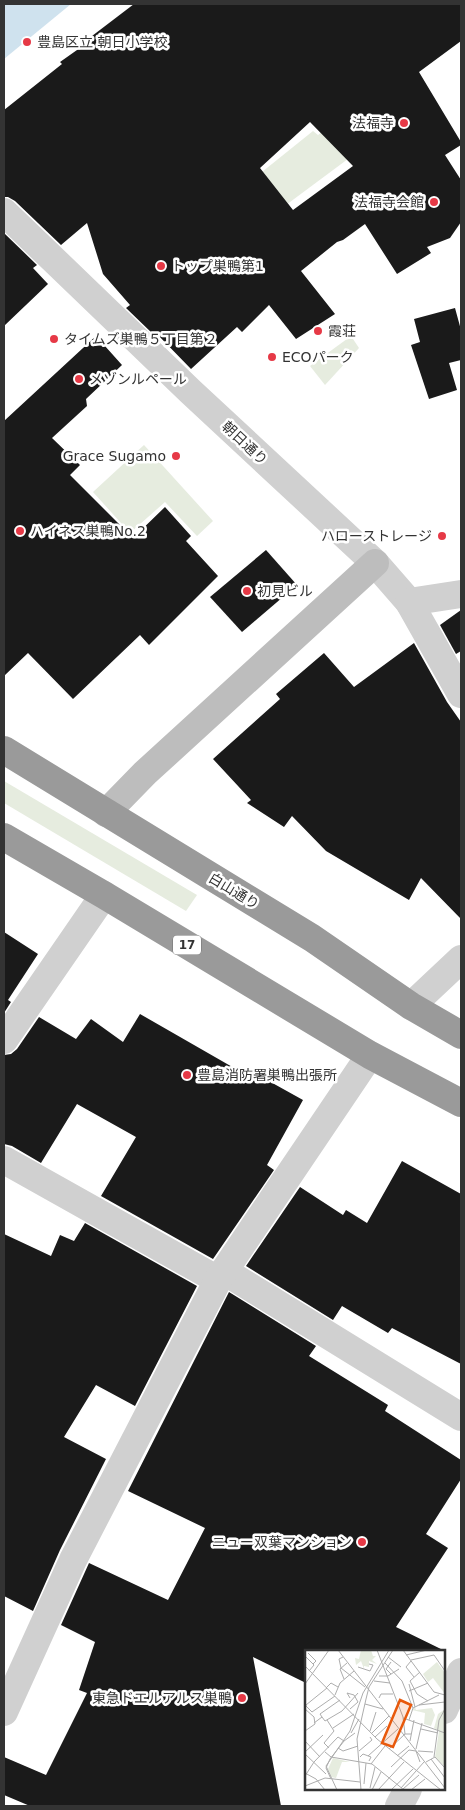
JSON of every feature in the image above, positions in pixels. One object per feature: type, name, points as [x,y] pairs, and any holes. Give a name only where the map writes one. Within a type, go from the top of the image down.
[{"type":"highway","name":"白山通り","points":[[4,750],[312,938],[412,1006],[461,1035]]},
{"type":"highway","name":"17","points":[[4,837],[370,1055],[461,1103]]},
{"type":"street","name":"朝日通り","points":[[4,212],[190,392],[376,563],[409,602],[461,694]]},
{"type":"street","points":[[106,813],[145,773],[376,563]]},
{"type":"street","points":[[409,602],[461,594]]},
{"type":"street","points":[[4,1040],[104,895]]},
{"type":"street","points":[[412,1006],[461,959]]},
{"type":"street","points":[[4,1712],[73,1560],[221,1276],[370,1055]]},
{"type":"street","points":[[4,1160],[221,1276],[461,1417]]},
{"type":"street","points":[[445,1708],[461,1672]]},
{"type":"street","points":[[400,1806],[408,1790]]},
{"type":"shaded area","points":[[338,120],[360,150],[286,205],[262,172],[313,131],[318,135]]},
{"type":"shaded area","points":[[351,336],[359,348],[325,385],[310,366]]},
{"type":"shaded area","points":[[144,445],[213,521],[197,536],[165,502],[130,533],[93,492]]},
{"type":"shaded area","points":[[4,781],[197,895],[186,911],[4,803]]},
{"type":"water","points":[[4,4],[71,4],[4,59]]},
{"type":"building","points":[[134,4],[461,4],[461,41],[419,72],[461,142],[461,145],[445,155],[461,180],[461,222],[450,238],[427,247],[431,253],[397,274],[365,224],[343,240],[337,242],[301,271],[335,314],[296,339],[269,305],[242,332],[237,327],[191,369],[156,333],[154,335],[126,308],[130,305],[103,274],[87,223],[61,245],[15,201],[4,197],[4,110],[62,64],[60,62],[94,38],[92,36]],"holes":[[[310,122],[353,166],[293,210],[260,168]]]},
{"type":"building","points":[[4,233],[37,265],[33,268],[48,284],[4,326]]},
{"type":"building","points":[[455,308],[461,330],[461,360],[449,363],[457,390],[429,399],[411,345],[420,342],[414,319]]},
{"type":"building","points":[[96,336],[122,365],[86,399],[87,406],[52,438],[80,465],[70,475],[133,538],[165,507],[191,536],[186,541],[218,576],[149,645],[140,635],[73,699],[28,653],[4,676],[4,421]]},
{"type":"building","name":"初見ビル","points":[[266,550],[297,585],[242,632],[210,597]]},
{"type":"building","points":[[461,610],[461,651],[456,654],[440,625]]},
{"type":"building","points":[[414,643],[447,702],[461,722],[461,919],[421,878],[409,900],[326,851],[292,816],[284,827],[247,803],[251,800],[213,759],[280,699],[276,694],[324,653],[354,687]]},
{"type":"building","points":[[4,932],[38,954],[8,1000],[11,1002],[4,1013]]},
{"type":"building","points":[[140,1014],[255,1080],[258,1075],[303,1100],[267,1165],[274,1170],[213,1259],[101,1196],[136,1137],[77,1104],[41,1163],[12,1146],[4,1144],[4,1055],[11,1054],[17,1049],[39,1017],[76,1039],[91,1019],[123,1042]]},
{"type":"building","points":[[402,1161],[461,1194],[461,1364],[392,1328],[388,1333],[342,1306],[333,1320],[246,1266],[300,1187],[343,1215],[346,1210],[367,1223]]},
{"type":"building","points":[[85,1223],[197,1286],[135,1406],[96,1385],[64,1437],[106,1459],[60,1550],[33,1611],[4,1596],[4,1234],[51,1256],[60,1235],[74,1241]]},
{"type":"building","points":[[229,1292],[316,1346],[309,1356],[388,1405],[385,1411],[461,1460],[461,1479],[426,1534],[448,1548],[396,1627],[443,1650],[305,1650],[305,1683],[253,1657],[281,1806],[30,1806],[4,1795],[4,1757],[46,1775],[87,1693],[79,1690],[95,1642],[61,1625],[89,1563],[168,1600],[205,1528],[128,1491]]},
{"type":"place","name":"豊島区立 朝日小学校","points":[[27,42]]},
{"type":"place","name":"法福寺","points":[[404,123]]},
{"type":"place","name":"法福寺会館","points":[[434,202]]},
{"type":"place","name":"トップ巣鴨第1","points":[[161,266]]},
{"type":"place","name":"霞荘","points":[[318,331]]},
{"type":"place","name":"タイムズ巣鴨５丁目第２","points":[[54,339]]},
{"type":"place","name":"ECOパーク","points":[[272,357]]},
{"type":"place","name":"メゾンルペール","points":[[79,379]]},
{"type":"place","name":"Grace Sugamo","points":[[176,456]]},
{"type":"place","name":"ハイネス巣鴨No.2","points":[[20,531]]},
{"type":"place","name":"ハローストレージ","points":[[442,536]]},
{"type":"place","name":"初見ビル","points":[[247,591]]},
{"type":"place","name":"豊島消防署巣鴨出張所","points":[[187,1075]]},
{"type":"place","name":"ニュー双葉マンション","points":[[362,1542]]},
{"type":"place","name":"東急ドエルアルス巣鴨","points":[[242,1698]]}]
